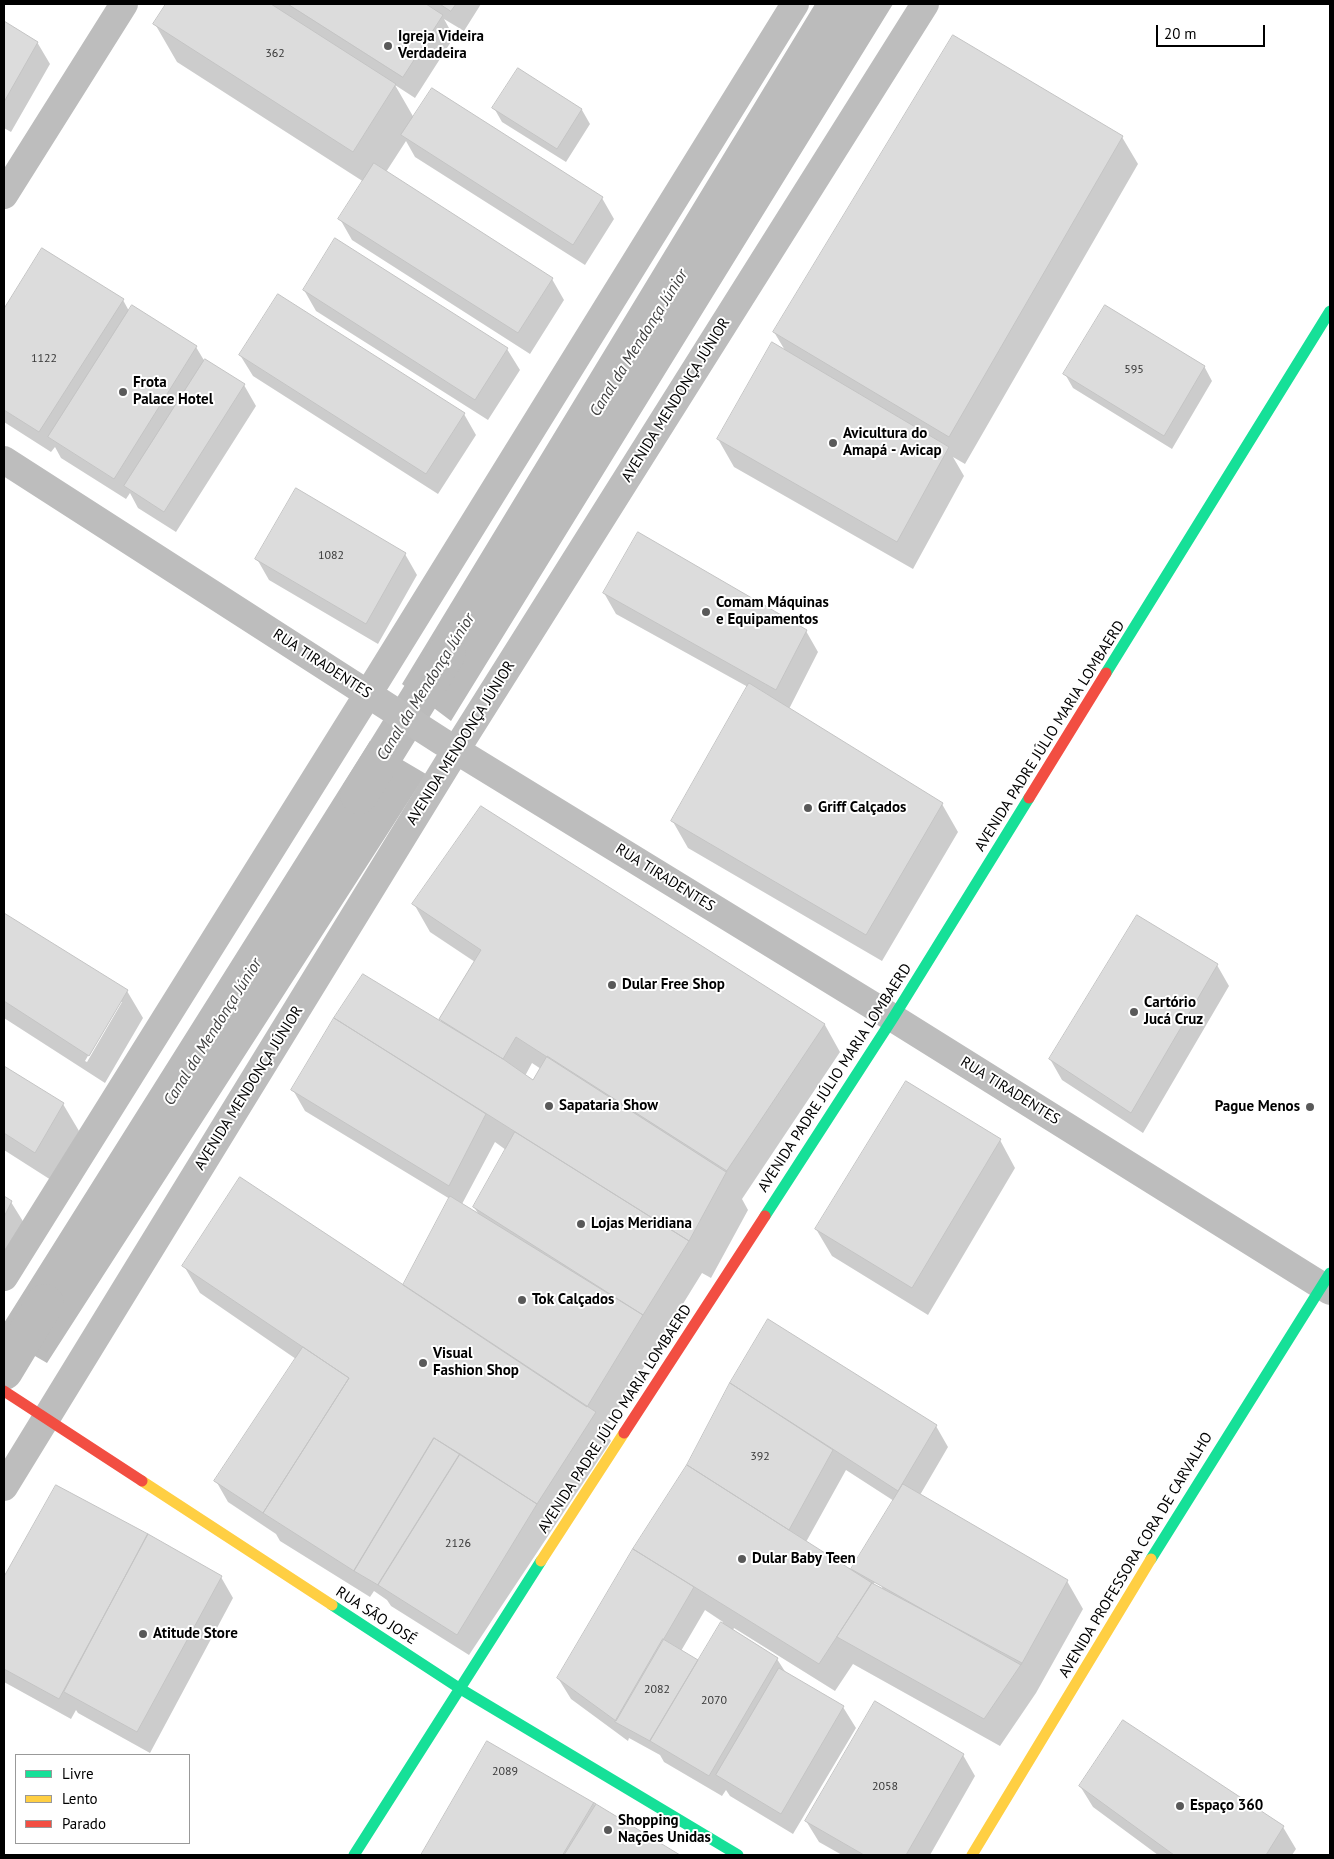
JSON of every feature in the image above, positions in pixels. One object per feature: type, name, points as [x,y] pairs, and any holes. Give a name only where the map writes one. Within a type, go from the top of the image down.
[{"type":"main road","name":"AVENIDA PADRE JÚLIO MARIA LOMBAERD","points":[[354,1855],[459,1688],[893,1018],[1330,311]]},
{"type":"main road","name":"AVENIDA PROFESSORA CORA DE CARVALHO","points":[[972,1855],[1182,1506],[1328,1284]]},
{"type":"main road","name":"RUA SÃO JOSÉ","points":[[4,1392],[459,1688],[738,1855]]},
{"type":"street","points":[[4,195],[124,4]]},
{"type":"street","points":[[4,1277],[378,700],[795,4]]},
{"type":"street","name":"AVENIDA MENDONÇA JÚNIOR","points":[[4,1486],[448,745],[925,4]]},
{"type":"street","name":"RUA TIRADENTES","points":[[4,460],[448,745],[1328,1284]]},
{"type":"water","points":[[815,4],[893,4],[451,721],[402,684]]},
{"type":"water","points":[[370,741],[426,774],[47,1363],[4,1338],[4,1323]]},
{"type":"building","points":[[166,4],[271,4],[396,84],[353,152],[153,24]]},
{"type":"building","name":"Igreja Videira Verdadeira","points":[[288,4],[426,4],[443,15],[403,77]]},
{"type":"building","points":[[440,4],[456,4],[451,11]]},
{"type":"building","points":[[4,21],[38,42],[4,102]]},
{"type":"building","points":[[953,35],[1123,136],[949,437],[773,332]]},
{"type":"building","points":[[518,68],[582,109],[557,149],[492,108]]},
{"type":"building","points":[[432,88],[603,197],[573,245],[401,135]]},
{"type":"building","points":[[374,163],[553,278],[518,333],[338,219]]},
{"type":"building","points":[[335,238],[508,348],[475,400],[303,290]]},
{"type":"building","points":[[42,248],[124,299],[39,432],[4,410],[4,309]]},
{"type":"building","points":[[278,294],[465,413],[426,474],[239,355]]},
{"type":"building","name":"Frota Palace Hotel","points":[[132,305],[197,346],[114,479],[48,437]]},
{"type":"building","points":[[1105,305],[1205,366],[1164,436],[1063,374]]},
{"type":"building","name":"Avicultura do Amapá - Avicap","points":[[772,342],[949,447],[897,542],[717,439]]},
{"type":"building","points":[[205,359],[245,384],[164,512],[124,486]]},
{"type":"building","points":[[296,488],[406,553],[366,624],[255,559]]},
{"type":"building","name":"Comam Máquinas e Equipamentos","points":[[638,532],[807,630],[776,690],[603,593]]},
{"type":"building","name":"Griff Calçados","points":[[749,683],[943,803],[866,935],[671,821]]},
{"type":"building","name":"Dular Free Shop","points":[[481,806],[825,1024],[726,1172],[516,1037],[503,1059],[439,1019],[481,950],[412,904]]},
{"type":"building","points":[[4,913],[128,990],[89,1056],[4,1001]]},
{"type":"building","name":"Cartório Jucá Cruz","points":[[1137,915],[1218,964],[1131,1113],[1049,1059]]},
{"type":"building","name":"Sapataria Show","points":[[363,974],[503,1059],[533,1080],[547,1056],[727,1171],[689,1241],[334,1018]]},
{"type":"building","points":[[334,1018],[486,1114],[449,1186],[291,1090]]},
{"type":"building","points":[[4,1066],[64,1103],[35,1153],[4,1133]]},
{"type":"building","points":[[906,1081],[1001,1139],[912,1288],[815,1229]]},
{"type":"building","name":"Lojas Meridiana","points":[[515,1132],[689,1241],[643,1315],[473,1207]]},
{"type":"building","name":"Visual Fashion Shop","points":[[240,1177],[596,1412],[537,1504],[434,1438],[354,1571],[263,1513],[349,1378],[182,1266]]},
{"type":"building","points":[[4,1196],[12,1201],[4,1217]]},
{"type":"building","name":"Tok Calçados","points":[[450,1196],[643,1315],[587,1407],[403,1285]]},
{"type":"building","points":[[768,1319],[937,1425],[898,1491],[730,1383]]},
{"type":"building","points":[[303,1347],[349,1378],[263,1513],[214,1481]]},
{"type":"building","points":[[730,1383],[833,1450],[789,1530],[687,1465]]},
{"type":"building","points":[[434,1438],[460,1454],[378,1585],[354,1571]]},
{"type":"building","points":[[460,1454],[537,1504],[457,1635],[378,1585]]},
{"type":"building","name":"Dular Baby Teen","points":[[687,1465],[872,1583],[819,1664],[633,1549]]},
{"type":"building","points":[[903,1484],[1068,1580],[1021,1665],[851,1569]]},
{"type":"building","points":[[56,1485],[148,1534],[59,1699],[4,1669],[4,1577]]},
{"type":"building","name":"Atitude Store","points":[[148,1534],[222,1576],[137,1732],[64,1692]]},
{"type":"building","points":[[633,1549],[694,1587],[616,1721],[557,1678]]},
{"type":"building","points":[[872,1583],[1022,1663],[984,1719],[837,1637]]},
{"type":"building","points":[[721,1622],[778,1658],[709,1776],[650,1741]]},
{"type":"building","points":[[663,1639],[698,1660],[650,1741],[615,1722]]},
{"type":"building","points":[[779,1668],[844,1706],[781,1814],[716,1775]]},
{"type":"building","points":[[875,1701],[964,1754],[906,1855],[864,1855],[805,1821]]},
{"type":"building","name":"Espaço 360","points":[[1123,1720],[1284,1826],[1266,1855],[1174,1855],[1079,1786]]},
{"type":"building","points":[[487,1741],[596,1804],[564,1855],[421,1855]]},
{"type":"building","name":"Shopping Nações Unidas","points":[[594,1803],[596,1804],[680,1855],[563,1855]]},
{"type":"waterway","name":"Canal da Mendonça Júnior","points":[[359,795],[447,653]]},
{"type":"waterway","name":"Canal da Mendonça Júnior","points":[[4,1371],[45,1303]]},
{"type":"traffic: fast","points":[[1106,673],[1330,311]]},
{"type":"traffic: fast","points":[[765,1216],[893,1018],[1029,798]]},
{"type":"traffic: fast","points":[[1151,1559],[1330,1273]]},
{"type":"traffic: fast","points":[[354,1855],[541,1561]]},
{"type":"traffic: fast","points":[[332,1605],[459,1688],[738,1855]]},
{"type":"traffic: slow","points":[[541,1561],[624,1433]]},
{"type":"traffic: slow","points":[[142,1481],[332,1605]]},
{"type":"traffic: slow","points":[[972,1855],[1151,1559]]},
{"type":"traffic: jam","points":[[1029,798],[1106,673]]},
{"type":"traffic: jam","points":[[624,1433],[765,1216]]},
{"type":"traffic: jam","points":[[4,1391],[142,1481]]},
{"type":"place","name":"Igreja Videira Verdadeira","points":[[388,46]]},
{"type":"place","name":"Frota Palace Hotel","points":[[123,392]]},
{"type":"place","name":"Avicultura do Amapá - Avicap","points":[[833,443]]},
{"type":"place","name":"Comam Máquinas e Equipamentos","points":[[706,612]]},
{"type":"place","name":"Griff Calçados","points":[[808,808]]},
{"type":"place","name":"Dular Free Shop","points":[[612,985]]},
{"type":"place","name":"Cartório Jucá Cruz","points":[[1134,1012]]},
{"type":"place","name":"Sapataria Show","points":[[549,1106]]},
{"type":"place","name":"Pague Menos","points":[[1310,1107]]},
{"type":"place","name":"Lojas Meridiana","points":[[581,1224]]},
{"type":"place","name":"Tok Calçados","points":[[522,1300]]},
{"type":"place","name":"Visual Fashion Shop","points":[[423,1363]]},
{"type":"place","name":"Dular Baby Teen","points":[[742,1559]]},
{"type":"place","name":"Atitude Store","points":[[143,1634]]},
{"type":"place","name":"Espaço 360","points":[[1180,1806]]},
{"type":"place","name":"Shopping Nações Unidas","points":[[608,1830]]}]
